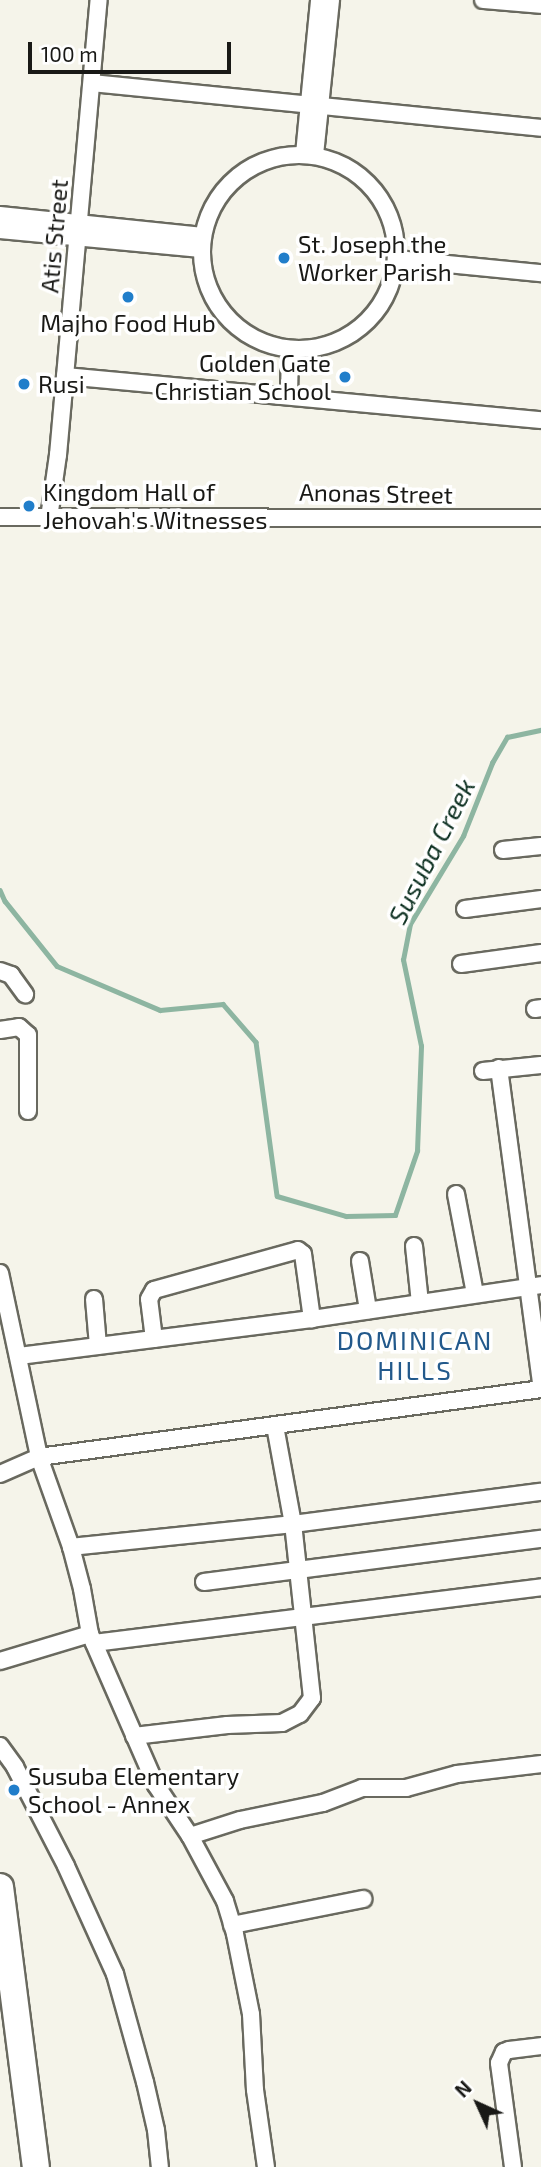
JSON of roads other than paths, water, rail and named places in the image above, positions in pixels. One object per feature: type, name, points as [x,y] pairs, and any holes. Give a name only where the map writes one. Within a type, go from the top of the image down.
[{"type":"highway","points":[[0,1887],[36,2167]]},
{"type":"street","name":"Atis Street","points":[[49,518],[65,376],[76,230],[99,0]]},
{"type":"street","points":[[310,155],[319,0]]},
{"type":"street","points":[[315,103],[331,0]]},
{"type":"street","points":[[483,0],[541,5]]},
{"type":"street","points":[[92,83],[315,103],[541,128]]},
{"type":"street","points":[[310,155],[351,169],[367,180],[384,203],[395,230],[397,259],[390,289],[374,316],[358,329],[321,348],[290,350],[260,342],[234,326],[214,302],[203,272],[202,243],[209,215],[225,189],[247,169],[274,157],[310,155]]},
{"type":"street","points":[[0,215],[76,230],[202,243]]},
{"type":"street","points":[[0,230],[76,230]]},
{"type":"street","points":[[397,259],[541,273]]},
{"type":"street","points":[[289,396],[290,350]]},
{"type":"street","points":[[65,376],[541,420]]},
{"type":"street","name":"Anonas Street","points":[[0,517],[311,515],[541,518]]},
{"type":"street","points":[[503,850],[541,846]]},
{"type":"street","points":[[465,909],[541,899]]},
{"type":"street","points":[[461,964],[541,953]]},
{"type":"street","points":[[0,971],[11,975],[25,994]]},
{"type":"street","points":[[0,1030],[19,1027],[28,1035],[28,1111]]},
{"type":"street","points":[[483,1071],[541,1065]]},
{"type":"street","points":[[499,1068],[534,1287],[541,1381]]},
{"type":"street","points":[[456,1194],[475,1294]]},
{"type":"street","points":[[414,1246],[420,1303]]},
{"type":"street","points":[[154,1339],[149,1299],[154,1290],[298,1250],[303,1254],[312,1320]]},
{"type":"street","points":[[360,1261],[368,1310]]},
{"type":"street","points":[[0,1273],[39,1457],[71,1547],[92,1639],[156,1785],[190,1836],[225,1900],[251,2014],[255,2090],[266,2167]]},
{"type":"street","points":[[19,1356],[312,1320],[534,1287]]},
{"type":"street","points":[[94,1299],[98,1346]]},
{"type":"street","points":[[0,1474],[39,1457],[541,1388]]},
{"type":"street","points":[[134,1736],[291,1720],[308,1705],[313,1692],[293,1524],[275,1426]]},
{"type":"street","points":[[71,1547],[293,1524],[541,1492]]},
{"type":"street","points":[[204,1582],[541,1539]]},
{"type":"street","points":[[0,1661],[92,1639],[303,1619],[541,1587]]},
{"type":"street","points":[[0,1746],[15,1767],[66,1866],[115,1974],[145,2082],[156,2130],[160,2167]]},
{"type":"street","points":[[190,1836],[240,1820],[323,1803],[362,1788],[406,1788],[457,1774],[541,1765]]},
{"type":"street","points":[[232,1925],[363,1899]]},
{"type":"street","points":[[513,2167],[499,2063],[504,2052],[541,2046]]},
{"type":"waterway","name":"Susuba Creek","points":[[0,890],[5,901],[57,966],[160,1010],[223,1004],[256,1042],[277,1196],[346,1216],[395,1215],[417,1151],[421,1046],[403,960],[410,924],[463,836],[492,763],[507,737],[541,730]]},
{"type":"place","name":"St. Joseph the Worker Parish","points":[[284,258]]},
{"type":"place","name":"Majho Food Hub","points":[[128,297]]},
{"type":"place","name":"Golden Gate Christian School","points":[[345,377]]},
{"type":"place","name":"Rusi","points":[[24,384]]},
{"type":"place","name":"Kingdom Hall of Jehovah's Witnesses","points":[[29,506]]},
{"type":"place","name":"Susuba Elementary School - Annex","points":[[14,1790]]},
{"type":"district","name":"DOMINICAN HILLS","points":[[415,1355]]}]
